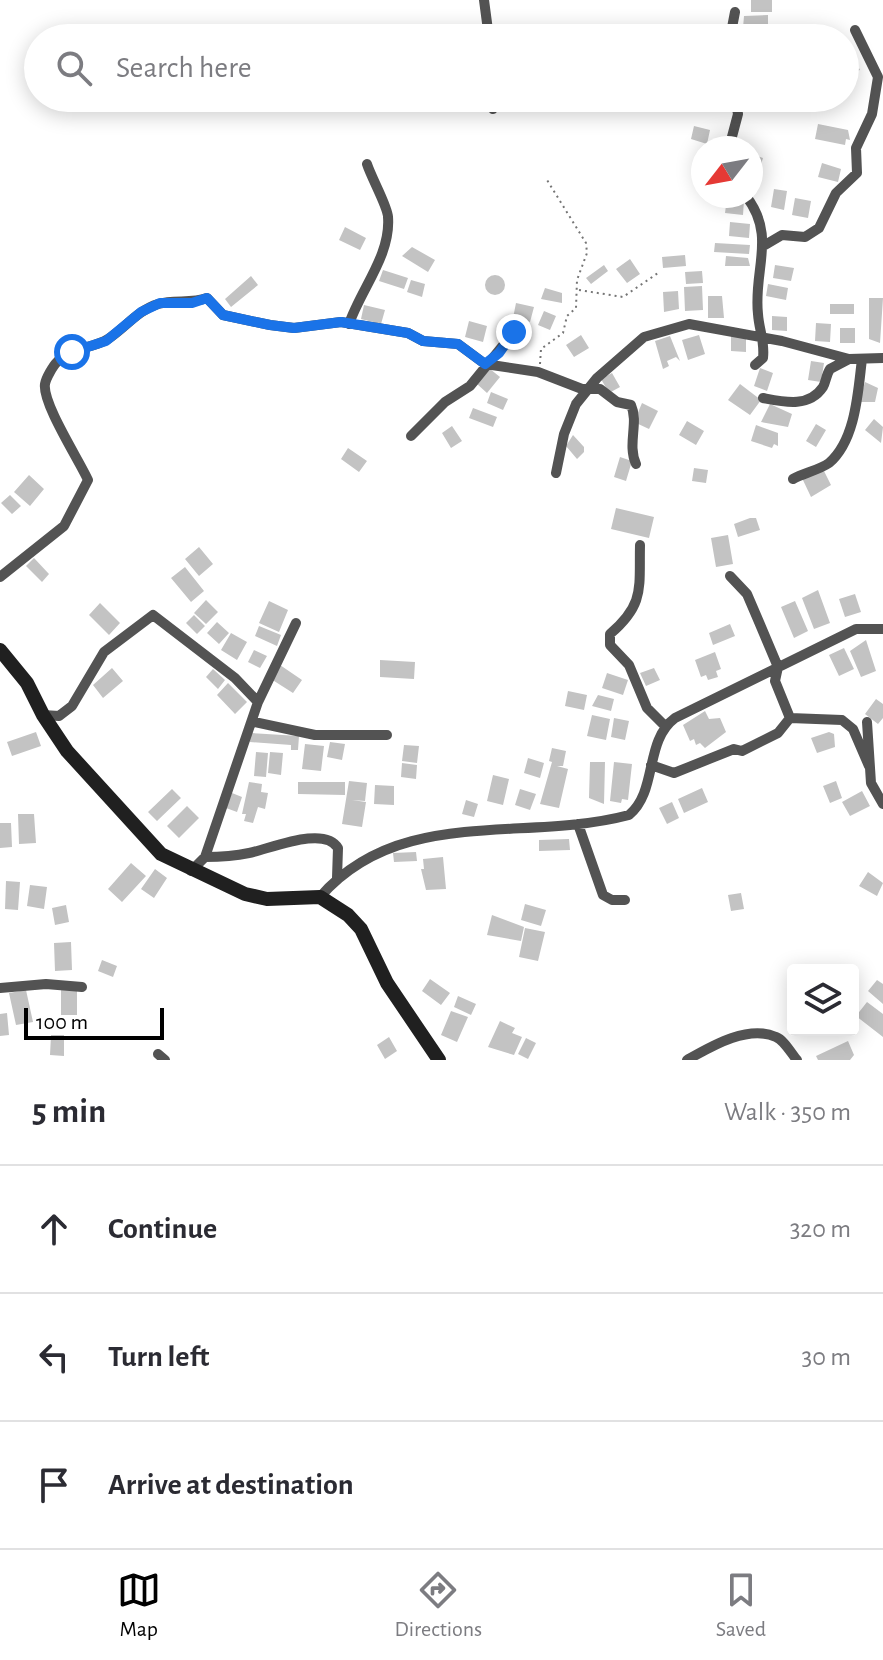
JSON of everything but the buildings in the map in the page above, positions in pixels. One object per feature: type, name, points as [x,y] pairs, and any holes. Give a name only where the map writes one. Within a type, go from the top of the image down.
[{"type":"street","points":[[484,0],[487,24]]},
{"type":"street","points":[[733,24],[735,12]]},
{"type":"street","points":[[765,245],[782,235],[805,237],[819,228],[836,193],[857,173],[856,148],[872,114],[878,77],[859,38]]},
{"type":"street","points":[[732,136],[738,112]]},
{"type":"street","points":[[349,324],[358,298],[375,271],[388,215],[367,164]]},
{"type":"street","points":[[752,208],[764,234],[765,245],[757,312],[764,339],[763,358],[755,365]]},
{"type":"street","points":[[0,577],[64,526],[88,480],[63,438],[46,393],[45,383],[57,362],[72,352],[106,341],[141,312],[160,303],[192,303],[207,298],[223,315],[294,328],[328,321],[408,333],[423,341],[458,344],[485,364],[541,373],[588,390],[600,389],[617,402],[631,405],[630,442],[636,464]]},
{"type":"street","points":[[556,473],[571,414],[588,390],[632,344],[672,329],[689,324],[849,359],[883,358]]},
{"type":"street","points":[[411,436],[445,402],[470,386],[514,332]]},
{"type":"street","points":[[763,398],[790,403],[807,401],[825,386],[830,369],[849,359]]},
{"type":"street","points":[[793,479],[829,462],[839,449],[852,418],[862,359]]},
{"type":"street","points":[[640,545],[641,580],[636,606],[610,634],[610,645],[629,665],[647,708],[665,726]]},
{"type":"street","points":[[730,576],[747,594],[778,667],[775,681],[790,718]]},
{"type":"street","points":[[43,715],[59,716],[72,706],[104,652],[132,635],[153,615],[235,678],[258,702]]},
{"type":"street","points":[[191,871],[205,857],[254,722],[258,702],[296,623]]},
{"type":"street","points":[[320,897],[337,878],[393,846],[489,827],[552,828],[629,815],[642,799],[665,726],[856,629],[883,629]]},
{"type":"street","points":[[0,650],[27,683],[43,715],[67,751],[161,854],[191,871],[245,894],[267,899],[320,897],[332,902],[361,929],[387,983],[439,1060]]},
{"type":"street","points":[[651,765],[674,773],[734,749],[742,751],[778,733],[790,718]]},
{"type":"street","points":[[790,718],[842,720],[853,729],[869,766]]},
{"type":"street","points":[[254,722],[315,735],[387,735]]},
{"type":"street","points":[[867,722],[871,783],[883,804]]},
{"type":"street","points":[[578,824],[603,895],[612,900],[625,900]]},
{"type":"street","points":[[205,857],[253,852],[310,838],[331,840],[338,848],[337,878]]},
{"type":"street","points":[[0,988],[46,984],[82,987]]},
{"type":"street","points":[[687,1060],[736,1037],[763,1033],[779,1037],[797,1060]]},
{"type":"path","points":[[541,373],[541,349],[563,333],[567,316],[576,308],[577,280],[587,253],[586,243],[547,180]]},
{"type":"path","points":[[578,290],[623,297],[658,273]]},
{"type":"route","points":[[72,352],[106,341],[141,312],[160,303],[192,303],[207,298],[223,315],[270,325],[294,328],[328,321],[341,322],[408,333],[423,341],[458,344],[485,364],[499,353],[514,332]]}]
